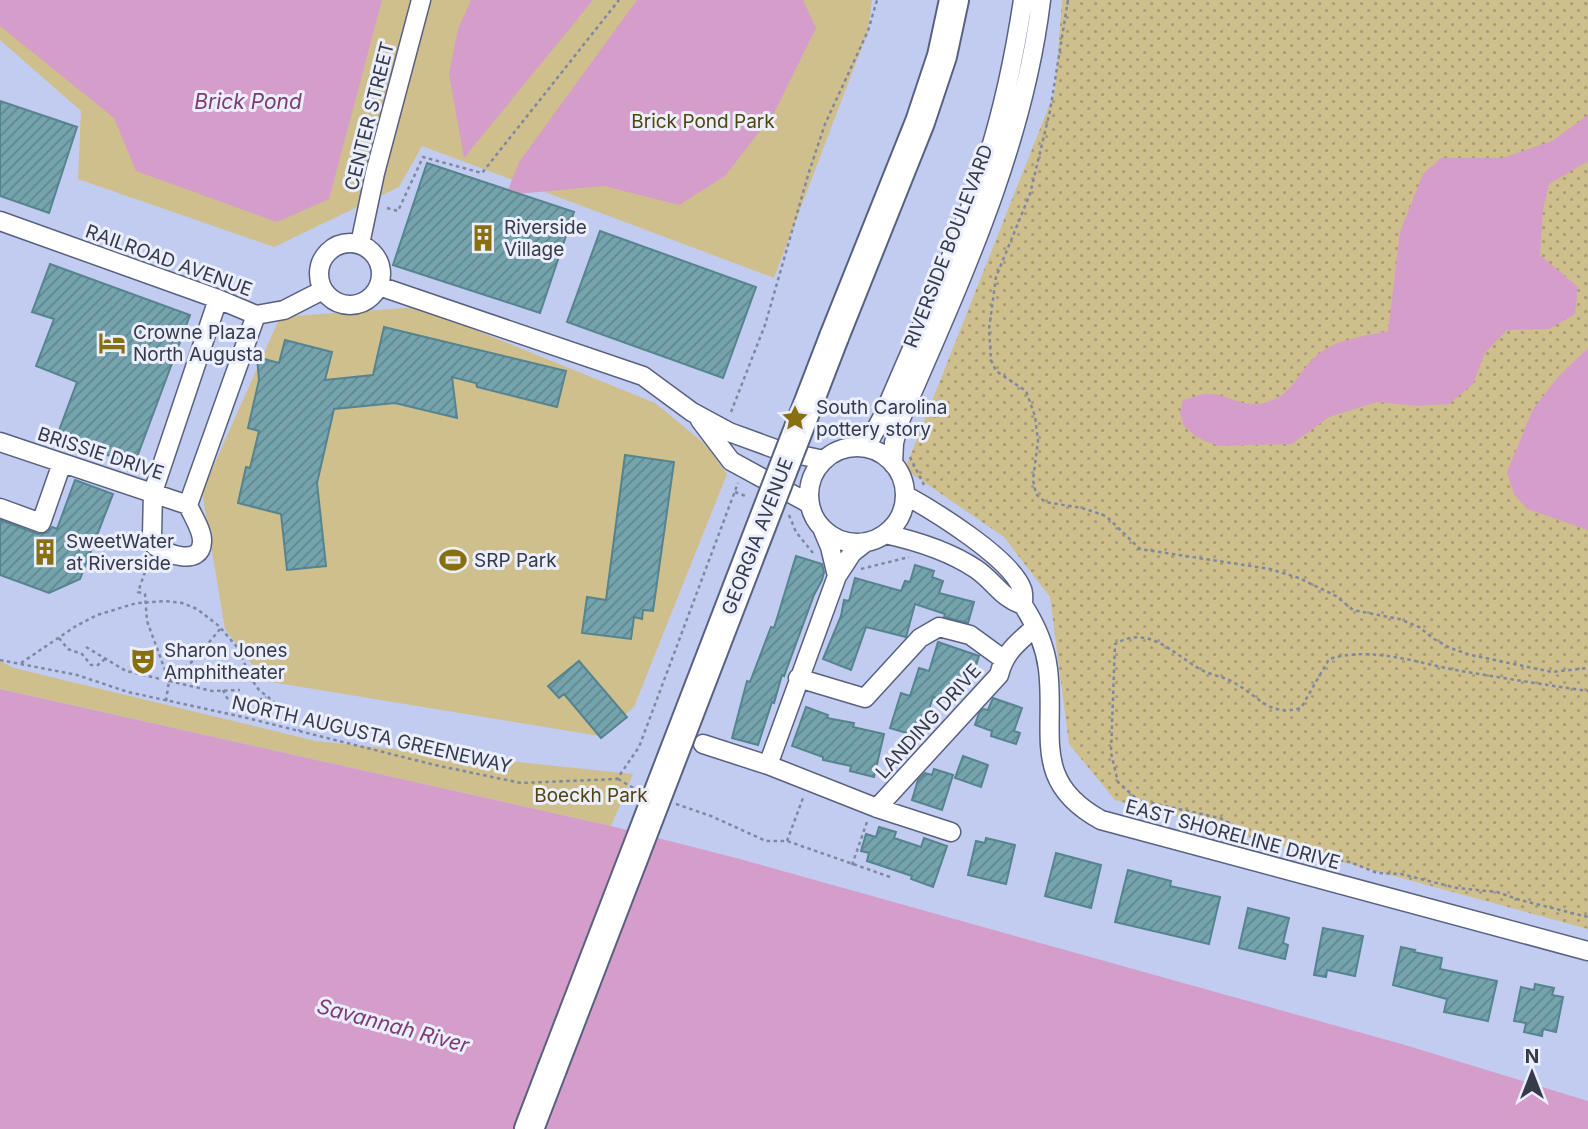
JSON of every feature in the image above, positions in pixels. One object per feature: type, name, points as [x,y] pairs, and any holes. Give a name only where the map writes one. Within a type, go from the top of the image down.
[{"type":"main road","name":"GEORGIA AVENUE","points":[[529,1129],[920,121],[942,56],[954,0]]},
{"type":"street","name":"CENTER STREET","points":[[360,244],[375,173],[421,0]]},
{"type":"street","name":"RIVERSIDE BOULEVARD","points":[[861,447],[871,439],[883,416],[970,208],[989,155],[1006,92],[1023,0]]},
{"type":"street","name":"RIVERSIDE BOULEVARD","points":[[893,464],[899,423],[975,247],[999,181],[1028,76],[1041,0]]},
{"type":"street","name":"RAILROAD AVENUE","points":[[0,221],[256,315],[284,310],[323,290]]},
{"type":"street","points":[[340,244],[360,244],[369,249],[381,266],[379,286],[373,295],[354,305],[334,301],[323,290],[319,275],[324,256],[340,244]]},
{"type":"street","points":[[379,286],[643,376],[692,412],[729,432],[781,451],[824,460]]},
{"type":"street","points":[[218,299],[153,492],[152,536],[155,546],[167,554],[190,556],[199,551],[202,545],[188,505],[256,315]]},
{"type":"street","points":[[692,412],[731,461],[810,504]]},
{"type":"street","name":"BRISSIE DRIVE","points":[[0,442],[188,505]]},
{"type":"street","points":[[768,765],[836,576],[852,554],[866,542],[885,534],[902,512],[905,495],[900,472],[887,457],[871,449],[841,449],[824,460],[811,479],[810,504],[830,547],[836,576]]},
{"type":"street","points":[[0,508],[41,523],[62,463]]},
{"type":"street","points":[[885,534],[912,540],[966,564],[993,583],[1008,601],[1023,605],[1023,589],[996,557],[969,536],[905,495]]},
{"type":"street","points":[[822,528],[844,541],[866,542]]},
{"type":"street","name":"EAST SHORELINE DRIVE","points":[[1023,605],[1045,654],[1048,671],[1049,741],[1054,769],[1067,794],[1088,813],[1101,820],[1195,847],[1588,951]]},
{"type":"street","name":"LANDING DRIVE","points":[[798,678],[864,698],[920,638],[939,626],[970,635],[1003,659]]},
{"type":"street","name":"LANDING DRIVE","points":[[873,813],[999,675],[1003,659],[1035,627]]},
{"type":"street","name":"LANDING DRIVE","points":[[703,744],[768,765],[873,813],[951,832]]},
{"type":"path","points":[[387,208],[398,211],[423,157],[482,173],[619,0]]},
{"type":"path","points":[[731,412],[765,325],[825,124],[868,31],[877,0]]},
{"type":"path","points":[[1068,0],[1050,111],[1030,194],[996,277],[989,329],[991,360],[996,370],[1026,391],[1035,416],[1038,441],[1033,480],[1036,494],[1045,502],[1082,508],[1106,516],[1140,549],[1270,569],[1298,578],[1336,596],[1353,610],[1399,619],[1419,627],[1450,648],[1471,655],[1552,672],[1588,668]]},
{"type":"path","points":[[906,449],[927,492]]},
{"type":"path","points":[[636,789],[617,779],[639,747],[743,467]]},
{"type":"path","points":[[145,572],[138,592],[145,594],[147,621],[169,681],[166,701]]},
{"type":"path","points":[[21,663],[97,615],[146,602],[182,603],[197,609],[220,628],[237,647],[252,680],[267,697],[301,723],[299,731]]},
{"type":"path","points":[[169,681],[195,660],[220,628]]},
{"type":"path","points":[[1280,850],[1256,841],[1220,818],[1138,800],[1118,782],[1111,753],[1115,644],[1126,638],[1145,637],[1171,649],[1200,669],[1234,683],[1261,703],[1276,710],[1291,711],[1301,708],[1329,659],[1358,653],[1588,691]]},
{"type":"path","points":[[59,638],[68,649],[82,654],[91,665],[100,664],[106,659]]},
{"type":"path","points":[[86,647],[126,671],[212,691],[240,690]]},
{"type":"path","name":"NORTH AUGUSTA GREENEWAY","points":[[0,660],[77,675],[128,692],[521,783],[617,779]]},
{"type":"path","points":[[223,690],[227,698],[233,700],[254,703],[267,697]]},
{"type":"path","points":[[787,841],[804,794]]},
{"type":"path","points":[[674,803],[711,816],[766,841],[787,841],[893,878]]},
{"type":"path","points":[[852,865],[873,813]]},
{"type":"path","points":[[1305,856],[1350,862],[1377,873],[1401,874],[1457,888],[1497,892],[1588,917]]},
{"type":"green space","name":"Brick Pond Park","points":[[0,0],[872,0],[868,31],[774,278],[422,146],[399,187],[274,247],[78,179],[81,111],[0,40]]},
{"type":"green space","points":[[1062,0],[1588,0],[1588,929],[1115,800],[1069,744],[1050,597],[1004,537],[905,469],[1055,91]]},
{"type":"green space","name":"SRP Park","points":[[419,307],[655,403],[706,445],[727,474],[634,707],[600,736],[265,681],[225,629],[202,492],[280,317]]},
{"type":"green space","name":"Boeckh Park","points":[[0,661],[14,668],[316,741],[633,774],[611,826],[0,689]]},
{"type":"water","name":"Brick Pond","points":[[0,0],[382,0],[329,199],[277,222],[136,171],[114,118],[0,26]]},
{"type":"water","points":[[471,0],[593,0],[464,158],[449,74],[458,29]]},
{"type":"water","points":[[637,0],[803,0],[816,28],[774,113],[725,176],[679,205],[604,186],[506,195],[519,162]]},
{"type":"water","points":[[1588,115],[1588,161],[1549,184],[1543,210],[1540,255],[1578,287],[1575,314],[1549,329],[1507,330],[1485,353],[1473,384],[1449,404],[1418,406],[1377,402],[1329,417],[1292,444],[1219,446],[1195,436],[1184,426],[1180,413],[1183,400],[1212,394],[1249,404],[1267,402],[1288,390],[1307,365],[1329,347],[1388,331],[1400,232],[1423,174],[1441,158],[1503,158],[1552,141]]},
{"type":"water","points":[[1588,348],[1588,530],[1527,509],[1514,494],[1507,472],[1533,409],[1558,377]]},
{"type":"water","name":"Savannah River","points":[[0,689],[611,826],[740,859],[1405,1045],[1588,1101],[1588,1129],[0,1129]]},
{"type":"building","points":[[0,101],[77,127],[49,213],[0,196]]},
{"type":"building","name":"Riverside Village","points":[[427,163],[574,212],[540,313],[393,265]]},
{"type":"building","points":[[600,231],[756,287],[723,378],[567,322]]},
{"type":"building","name":"Crowne Plaza North Augusta","points":[[50,264],[190,315],[134,465],[57,436],[77,382],[36,366],[54,319],[32,312]]},
{"type":"building","points":[[384,327],[566,371],[557,407],[477,387],[476,383],[452,377],[457,418],[395,403],[334,409],[317,483],[326,566],[287,570],[281,514],[238,503],[246,467],[250,468],[259,431],[248,428],[259,380],[257,357],[279,363],[285,340],[332,352],[325,380],[373,375]]},
{"type":"building","points":[[625,455],[674,462],[653,611],[643,610],[642,619],[634,617],[631,639],[582,633],[587,597],[606,600]]},
{"type":"building","name":"SweetWater at Riverside","points":[[75,480],[113,494],[80,579],[49,593],[0,575],[0,520],[38,534],[48,532],[52,527],[57,529]]},
{"type":"building","points":[[796,556],[822,564],[822,580],[784,676],[782,675],[758,745],[732,738],[747,681],[750,682],[771,627],[774,628]]},
{"type":"building","points":[[915,565],[934,571],[932,577],[943,581],[939,593],[974,602],[968,623],[944,617],[945,614],[915,604],[906,637],[866,627],[851,670],[823,659],[841,616],[844,600],[849,601],[855,578],[901,591],[905,581],[910,582]]},
{"type":"building","points":[[938,642],[979,656],[971,682],[959,678],[951,703],[933,697],[920,737],[890,728],[901,693],[910,696],[919,668],[929,671]]},
{"type":"building","points":[[579,661],[627,717],[601,738],[564,694],[559,698],[548,686]]},
{"type":"building","points":[[993,698],[1022,708],[1014,731],[1020,733],[1016,744],[991,736],[992,731],[975,725],[979,713],[983,709],[988,710]]},
{"type":"building","points":[[806,707],[828,715],[827,718],[854,723],[853,727],[884,734],[874,777],[850,771],[851,766],[823,760],[823,757],[792,746]]},
{"type":"building","points":[[963,756],[988,765],[981,787],[955,778]]},
{"type":"building","points":[[934,769],[953,775],[942,810],[912,800],[918,780],[925,773],[932,775]]},
{"type":"building","points":[[879,827],[896,832],[894,838],[921,847],[924,838],[947,846],[933,887],[911,879],[912,876],[867,861],[869,853],[861,851],[866,834],[876,837]]},
{"type":"building","points":[[986,838],[1015,845],[1006,884],[968,875],[976,841],[985,843]]},
{"type":"building","points":[[1056,853],[1101,865],[1091,908],[1045,896]]},
{"type":"building","points":[[1128,870],[1171,881],[1170,886],[1220,897],[1209,944],[1115,922]]},
{"type":"building","points":[[1248,908],[1289,918],[1283,943],[1288,945],[1285,959],[1239,948]]},
{"type":"building","points":[[1323,928],[1363,936],[1355,976],[1327,970],[1326,977],[1314,975]]},
{"type":"building","points":[[1401,947],[1442,958],[1440,969],[1497,981],[1488,1021],[1444,1012],[1447,999],[1393,985]]},
{"type":"building","points":[[1535,984],[1554,988],[1552,995],[1563,997],[1556,1032],[1543,1029],[1542,1036],[1524,1032],[1526,1023],[1514,1021],[1521,987],[1534,990]]},
{"type":"place","name":"Riverside Village","points":[[483,238]]},
{"type":"place","name":"Crowne Plaza North Augusta","points":[[112,343]]},
{"type":"place","name":"South Carolina pottery story","points":[[795,418]]},
{"type":"place","name":"SweetWater at Riverside","points":[[45,552]]},
{"type":"place","name":"SRP Park","points":[[453,560]]},
{"type":"place","name":"Sharon Jones Amphitheater","points":[[143,661]]}]
